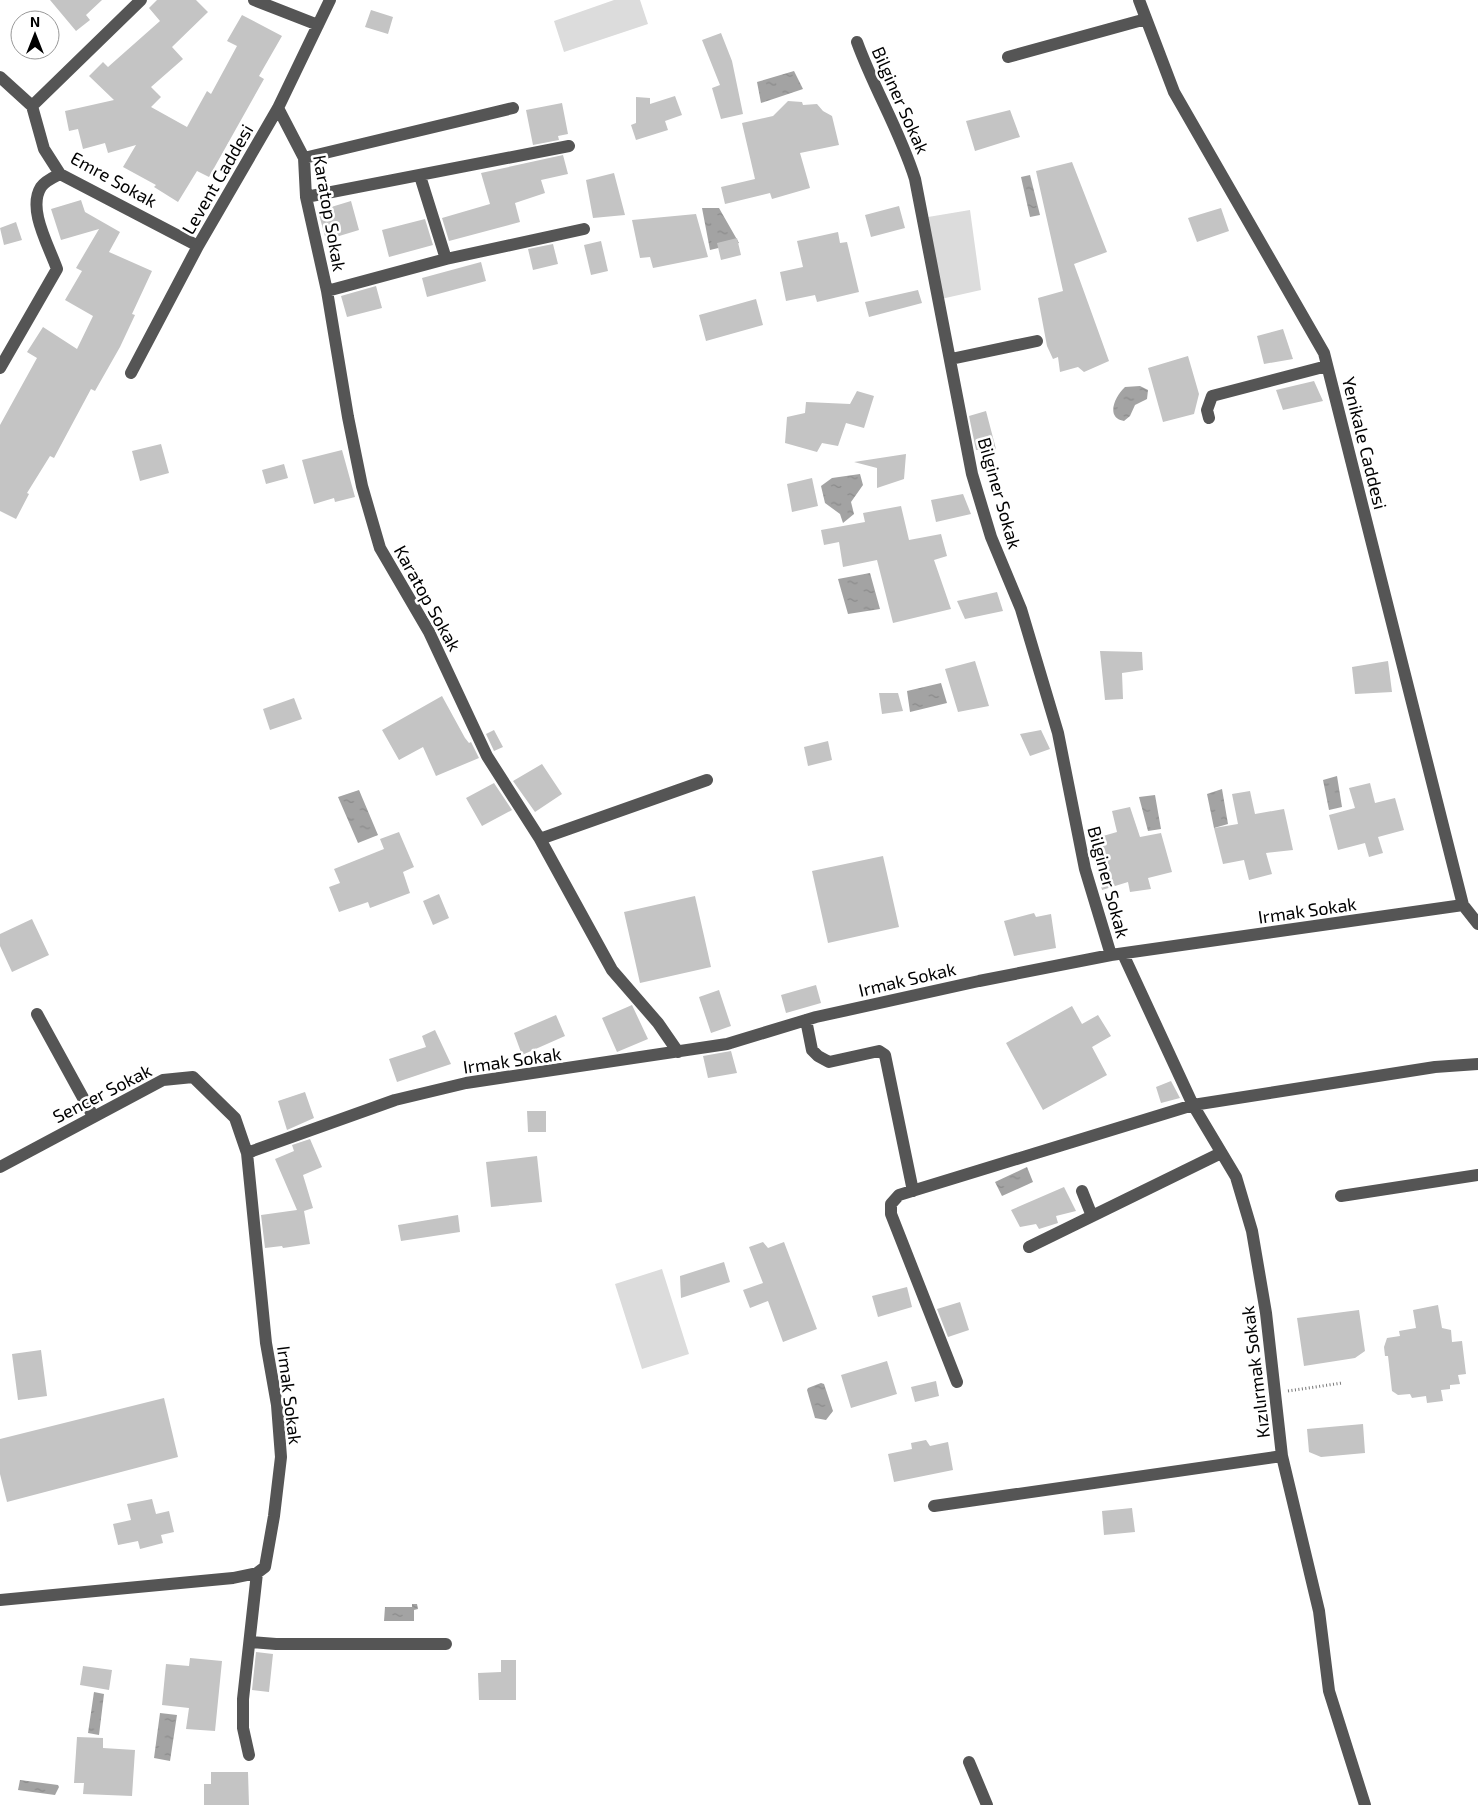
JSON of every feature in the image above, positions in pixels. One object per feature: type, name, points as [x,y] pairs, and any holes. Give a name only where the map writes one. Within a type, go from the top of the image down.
[{"type":"street","points":[[0,77],[32,106],[140,0]]},
{"type":"street","points":[[254,0],[318,25]]},
{"type":"street","name":"Levent Caddesi","points":[[131,373],[198,246],[278,108],[330,0]]},
{"type":"street","name":"Yenikale Caddesi","points":[[1139,0],[1174,92],[1324,353],[1463,905],[1478,924]]},
{"type":"street","points":[[1008,56],[1146,19]]},
{"type":"street","name":"Bilginer Sokak","points":[[857,42],[870,78],[892,117],[906,150],[915,179],[972,474],[991,537],[1020,609],[1058,733],[1085,869],[1117,954]]},
{"type":"street","name":"Emre Sokak","points":[[32,106],[44,149],[60,174],[198,246]]},
{"type":"street","name":"Karatop Sokak","points":[[278,108],[304,158],[306,197],[327,291],[348,417],[362,486],[380,548],[429,632],[487,756],[540,839],[612,970],[658,1023],[678,1052]]},
{"type":"street","points":[[304,158],[513,108]]},
{"type":"street","points":[[306,197],[569,146]]},
{"type":"street","points":[[0,368],[57,269],[35,210],[36,198],[42,185],[60,174]]},
{"type":"street","points":[[420,176],[446,259]]},
{"type":"street","points":[[327,291],[446,259],[584,229]]},
{"type":"street","points":[[951,359],[1037,342]]},
{"type":"street","points":[[1209,418],[1207,410],[1212,396],[1327,366]]},
{"type":"street","points":[[540,839],[708,780]]},
{"type":"street","name":"Irmak Sokak","points":[[257,1573],[265,1567],[269,1554],[281,1457],[276,1405],[266,1343],[247,1153],[395,1100],[466,1083],[727,1044],[806,1020],[979,981],[1117,954],[1463,905]]},
{"type":"street","name":"Kızılırmak Sokak","points":[[1117,954],[1193,1105],[1236,1177],[1252,1231],[1266,1314],[1282,1456],[1319,1611],[1329,1691],[1365,1805]]},
{"type":"street","points":[[36,1014],[93,1116]]},
{"type":"street","points":[[806,1020],[812,1050],[829,1062],[879,1051],[885,1055],[913,1191]]},
{"type":"street","points":[[956,1382],[891,1214],[891,1204],[899,1195],[1193,1105],[1435,1067],[1478,1064]]},
{"type":"street","name":"Sencer Sokak","points":[[0,1167],[162,1080],[193,1077],[235,1118],[247,1153]]},
{"type":"street","points":[[1029,1247],[1221,1153]]},
{"type":"street","points":[[1342,1196],[1478,1175]]},
{"type":"street","points":[[1082,1191],[1092,1216]]},
{"type":"street","points":[[934,1506],[1282,1456]]},
{"type":"street","points":[[0,1600],[233,1578],[257,1573],[242,1699],[244,1728],[249,1754]]},
{"type":"street","points":[[250,1642],[276,1644],[446,1644]]},
{"type":"street","points":[[969,1762],[987,1805]]},
{"type":"path","points":[[1275,1393],[1342,1384]]},
{"type":"shaded area","points":[[614,0],[640,0],[648,24],[564,52],[554,21]]},
{"type":"shaded area","points":[[970,210],[981,290],[941,299],[928,217]]},
{"type":"shaded area","points":[[662,1269],[689,1354],[642,1369],[615,1284]]},
{"type":"water","points":[[794,71],[803,89],[761,103],[757,82]]},
{"type":"water","points":[[1030,175],[1040,215],[1030,217],[1021,177]]},
{"type":"water","points":[[702,208],[719,208],[739,243],[710,250]]},
{"type":"water","points":[[1140,386],[1148,390],[1147,399],[1135,405],[1130,416],[1124,421],[1118,419],[1113,411],[1115,401],[1121,391],[1125,387]]},
{"type":"water","points":[[860,474],[863,485],[851,502],[854,514],[843,523],[840,514],[825,503],[821,486],[832,478]]},
{"type":"water","points":[[870,573],[880,609],[848,614],[838,579]]},
{"type":"water","points":[[941,683],[947,703],[910,712],[907,691]]},
{"type":"water","points":[[1337,776],[1342,807],[1329,810],[1323,780]]},
{"type":"water","points":[[1222,789],[1228,824],[1214,828],[1207,794]]},
{"type":"water","points":[[359,790],[378,835],[358,843],[338,797]]},
{"type":"water","points":[[1155,795],[1161,829],[1148,831],[1139,797]]},
{"type":"water","points":[[1027,1167],[1033,1182],[1002,1196],[995,1182]]},
{"type":"water","points":[[821,1383],[824,1384],[833,1411],[826,1420],[815,1418],[807,1390]]},
{"type":"water","points":[[412,1604],[417,1604],[418,1609],[414,1610],[414,1621],[384,1621],[385,1607],[412,1607]]},
{"type":"water","points":[[94,1692],[104,1694],[99,1735],[88,1733]]},
{"type":"water","points":[[160,1713],[177,1715],[170,1761],[154,1758]]},
{"type":"water","points":[[20,1780],[58,1785],[59,1787],[55,1795],[18,1790]]},
{"type":"building","points":[[50,0],[102,0],[86,15],[90,20],[76,31]]},
{"type":"building","points":[[157,0],[196,0],[208,12],[172,47],[183,59],[151,87],[161,97],[151,107],[187,127],[207,91],[211,94],[237,46],[227,41],[242,15],[282,36],[259,76],[264,79],[209,177],[197,171],[178,202],[154,187],[156,185],[123,167],[136,145],[108,153],[105,143],[83,149],[78,129],[69,131],[65,111],[114,100],[89,76],[103,62],[108,67],[160,21],[149,8]]},
{"type":"building","points":[[371,10],[393,17],[388,34],[365,27]]},
{"type":"building","points":[[721,33],[732,61],[743,114],[721,119],[712,88],[720,85],[702,40]]},
{"type":"building","points":[[675,96],[682,115],[665,121],[668,130],[636,140],[631,125],[636,123],[636,97],[650,98],[650,104]]},
{"type":"building","points":[[788,101],[802,102],[803,105],[817,104],[823,111],[832,116],[839,145],[800,153],[810,188],[772,199],[770,193],[725,204],[721,187],[755,179],[742,123],[773,116]]},
{"type":"building","points":[[562,103],[568,134],[558,136],[559,140],[533,145],[526,110]]},
{"type":"building","points":[[1010,110],[1020,137],[975,151],[966,121]]},
{"type":"building","points":[[563,155],[568,174],[541,180],[545,193],[515,203],[520,222],[449,241],[442,218],[490,204],[481,173]]},
{"type":"building","points":[[1072,162],[1107,252],[1074,264],[1109,361],[1084,372],[1078,367],[1060,372],[1058,357],[1053,359],[1047,346],[1038,298],[1063,291],[1036,171]]},
{"type":"building","points":[[614,173],[625,215],[593,218],[586,180]]},
{"type":"building","points":[[81,200],[85,212],[120,232],[109,252],[152,271],[132,314],[135,315],[120,347],[95,391],[91,389],[54,458],[50,456],[27,493],[29,494],[16,519],[0,511],[0,425],[37,358],[27,352],[43,327],[77,349],[93,316],[65,300],[82,271],[76,268],[99,229],[61,240],[51,209]]},
{"type":"building","points":[[351,201],[359,230],[326,240],[318,211]]},
{"type":"building","points":[[899,206],[905,228],[871,237],[865,215]]},
{"type":"building","points":[[1221,208],[1229,231],[1197,242],[1188,218]]},
{"type":"building","points":[[696,214],[708,257],[653,268],[650,257],[640,258],[632,220]]},
{"type":"building","points":[[425,219],[433,245],[389,257],[382,230]]},
{"type":"building","points":[[16,222],[22,240],[4,245],[0,228]]},
{"type":"building","points":[[838,232],[840,243],[847,242],[859,292],[817,302],[815,295],[786,301],[780,272],[803,267],[797,241]]},
{"type":"building","points":[[737,238],[741,255],[721,260],[717,243]]},
{"type":"building","points":[[601,241],[608,271],[591,275],[584,245]]},
{"type":"building","points":[[553,244],[558,264],[533,270],[528,249]]},
{"type":"building","points":[[481,262],[486,281],[427,297],[422,278]]},
{"type":"building","points":[[376,286],[382,308],[347,317],[341,296]]},
{"type":"building","points":[[918,290],[922,303],[869,317],[865,302]]},
{"type":"building","points":[[756,299],[763,325],[706,341],[699,315]]},
{"type":"building","points":[[1283,329],[1293,359],[1264,364],[1257,336]]},
{"type":"building","points":[[1188,356],[1199,394],[1194,414],[1163,422],[1148,368]]},
{"type":"building","points":[[1314,381],[1323,401],[1283,410],[1276,390]]},
{"type":"building","points":[[857,391],[874,396],[864,428],[846,423],[838,446],[822,443],[817,452],[785,443],[787,417],[805,413],[806,402],[850,404]]},
{"type":"building","points":[[986,411],[996,449],[976,450],[969,416]]},
{"type":"building","points":[[161,444],[169,473],[140,481],[132,451]]},
{"type":"building","points":[[342,450],[355,497],[335,502],[334,498],[314,504],[302,460]]},
{"type":"building","points":[[906,454],[904,479],[877,488],[877,468],[854,462]]},
{"type":"building","points":[[284,464],[288,478],[266,484],[262,470]]},
{"type":"building","points":[[812,478],[818,506],[792,512],[787,484]]},
{"type":"building","points":[[963,494],[971,514],[936,522],[931,500]]},
{"type":"building","points":[[901,506],[909,540],[941,534],[947,556],[934,560],[951,609],[893,623],[877,560],[843,567],[839,542],[824,545],[821,530],[865,522],[863,513]]},
{"type":"building","points":[[997,592],[1003,611],[965,619],[957,601]]},
{"type":"building","points":[[1100,651],[1142,652],[1143,670],[1122,673],[1123,699],[1105,700]]},
{"type":"building","points":[[975,661],[989,706],[958,712],[945,669]]},
{"type":"building","points":[[1388,661],[1392,692],[1355,694],[1352,667]]},
{"type":"building","points":[[879,693],[898,693],[903,711],[882,714]]},
{"type":"building","points":[[442,696],[465,738],[469,743],[471,742],[479,758],[436,776],[423,747],[399,760],[382,730]]},
{"type":"building","points":[[294,698],[302,719],[270,730],[263,709]]},
{"type":"building","points":[[494,730],[503,747],[494,751],[486,734]]},
{"type":"building","points":[[1041,730],[1050,749],[1030,756],[1020,734]]},
{"type":"building","points":[[828,741],[832,760],[808,766],[804,747]]},
{"type":"building","points":[[542,764],[562,794],[535,812],[513,781]]},
{"type":"building","points":[[494,783],[512,810],[482,826],[466,798]]},
{"type":"building","points":[[1370,783],[1375,803],[1395,798],[1404,830],[1378,837],[1383,853],[1369,857],[1365,843],[1338,850],[1329,815],[1355,808],[1349,788]]},
{"type":"building","points":[[1250,791],[1255,814],[1284,809],[1293,850],[1266,853],[1272,874],[1249,880],[1244,860],[1223,864],[1214,828],[1238,824],[1232,794]]},
{"type":"building","points":[[1130,807],[1140,837],[1161,833],[1172,872],[1148,878],[1151,889],[1130,892],[1128,882],[1102,890],[1089,840],[1117,832],[1112,811]]},
{"type":"building","points":[[399,832],[414,867],[403,872],[410,893],[370,908],[368,902],[339,912],[329,887],[340,883],[334,869],[384,849],[380,839]]},
{"type":"building","points":[[883,856],[899,927],[828,943],[812,871]]},
{"type":"building","points":[[439,894],[449,918],[433,925],[423,901]]},
{"type":"building","points":[[695,896],[711,967],[640,983],[624,912]]},
{"type":"building","points":[[1034,913],[1036,917],[1051,914],[1056,948],[1014,956],[1004,921]]},
{"type":"building","points":[[32,919],[49,955],[12,972],[0,946],[0,934]]},
{"type":"building","points":[[816,985],[821,1003],[786,1013],[781,995]]},
{"type":"building","points":[[719,990],[731,1026],[711,1033],[699,997]]},
{"type":"building","points":[[632,1005],[648,1039],[617,1052],[602,1018]]},
{"type":"building","points":[[1072,1006],[1082,1024],[1098,1015],[1111,1036],[1092,1047],[1107,1075],[1043,1110],[1006,1043]]},
{"type":"building","points":[[556,1015],[565,1036],[522,1055],[514,1033]]},
{"type":"building","points":[[435,1030],[451,1064],[397,1082],[389,1059],[426,1047],[422,1036]]},
{"type":"building","points":[[731,1051],[737,1073],[708,1078],[703,1056]]},
{"type":"building","points":[[1171,1081],[1180,1098],[1161,1103],[1156,1087]]},
{"type":"building","points":[[305,1092],[314,1118],[287,1130],[278,1101]]},
{"type":"building","points":[[527,1111],[546,1111],[546,1132],[528,1132]]},
{"type":"building","points":[[310,1139],[322,1167],[303,1175],[313,1208],[304,1211],[310,1244],[283,1248],[282,1246],[265,1248],[261,1215],[297,1210],[275,1159],[294,1151],[292,1145]]},
{"type":"building","points":[[537,1156],[542,1202],[491,1207],[486,1162]]},
{"type":"building","points":[[1064,1187],[1076,1211],[1056,1216],[1058,1223],[1039,1229],[1036,1224],[1020,1227],[1011,1210]]},
{"type":"building","points":[[458,1215],[460,1232],[401,1241],[398,1225]]},
{"type":"building","points":[[763,1242],[768,1248],[784,1242],[817,1329],[783,1342],[768,1301],[750,1308],[743,1290],[763,1283],[749,1247]]},
{"type":"building","points":[[724,1262],[730,1282],[681,1298],[680,1276]]},
{"type":"building","points":[[907,1287],[912,1307],[878,1317],[872,1296]]},
{"type":"building","points":[[960,1302],[969,1330],[948,1337],[937,1309]]},
{"type":"building","points":[[1438,1305],[1442,1328],[1451,1330],[1452,1342],[1462,1341],[1466,1374],[1458,1375],[1460,1384],[1450,1385],[1450,1389],[1441,1390],[1443,1401],[1427,1403],[1426,1396],[1412,1398],[1410,1394],[1398,1395],[1392,1391],[1388,1356],[1385,1356],[1384,1347],[1387,1338],[1400,1336],[1399,1331],[1416,1328],[1413,1310]]},
{"type":"building","points":[[1359,1310],[1365,1351],[1355,1358],[1304,1366],[1297,1318]]},
{"type":"building","points":[[41,1350],[47,1396],[18,1400],[12,1354]]},
{"type":"building","points":[[887,1361],[897,1394],[851,1408],[841,1375]]},
{"type":"building","points":[[936,1381],[939,1396],[915,1402],[911,1387]]},
{"type":"building","points":[[164,1398],[178,1457],[7,1502],[0,1474],[0,1439]]},
{"type":"building","points":[[1363,1424],[1365,1453],[1321,1457],[1309,1452],[1307,1429]]},
{"type":"building","points":[[926,1440],[930,1446],[948,1442],[953,1470],[894,1482],[888,1454],[912,1449],[911,1443]]},
{"type":"building","points":[[152,1499],[156,1514],[169,1511],[174,1532],[161,1535],[163,1543],[140,1549],[138,1541],[118,1545],[113,1524],[131,1520],[127,1504]]},
{"type":"building","points":[[1132,1508],[1135,1532],[1104,1535],[1102,1511]]},
{"type":"building","points":[[256,1652],[273,1654],[269,1692],[252,1690]]},
{"type":"building","points":[[190,1658],[222,1661],[215,1731],[186,1729],[189,1708],[162,1705],[166,1664],[189,1666]]},
{"type":"building","points":[[501,1660],[516,1660],[516,1700],[479,1700],[478,1673],[501,1672]]},
{"type":"building","points":[[83,1666],[112,1670],[109,1690],[80,1685]]},
{"type":"building","points":[[77,1737],[103,1738],[103,1748],[135,1750],[132,1796],[83,1794],[84,1783],[74,1783]]},
{"type":"building","points":[[211,1772],[248,1772],[249,1805],[204,1805],[204,1784],[211,1784]]}]
